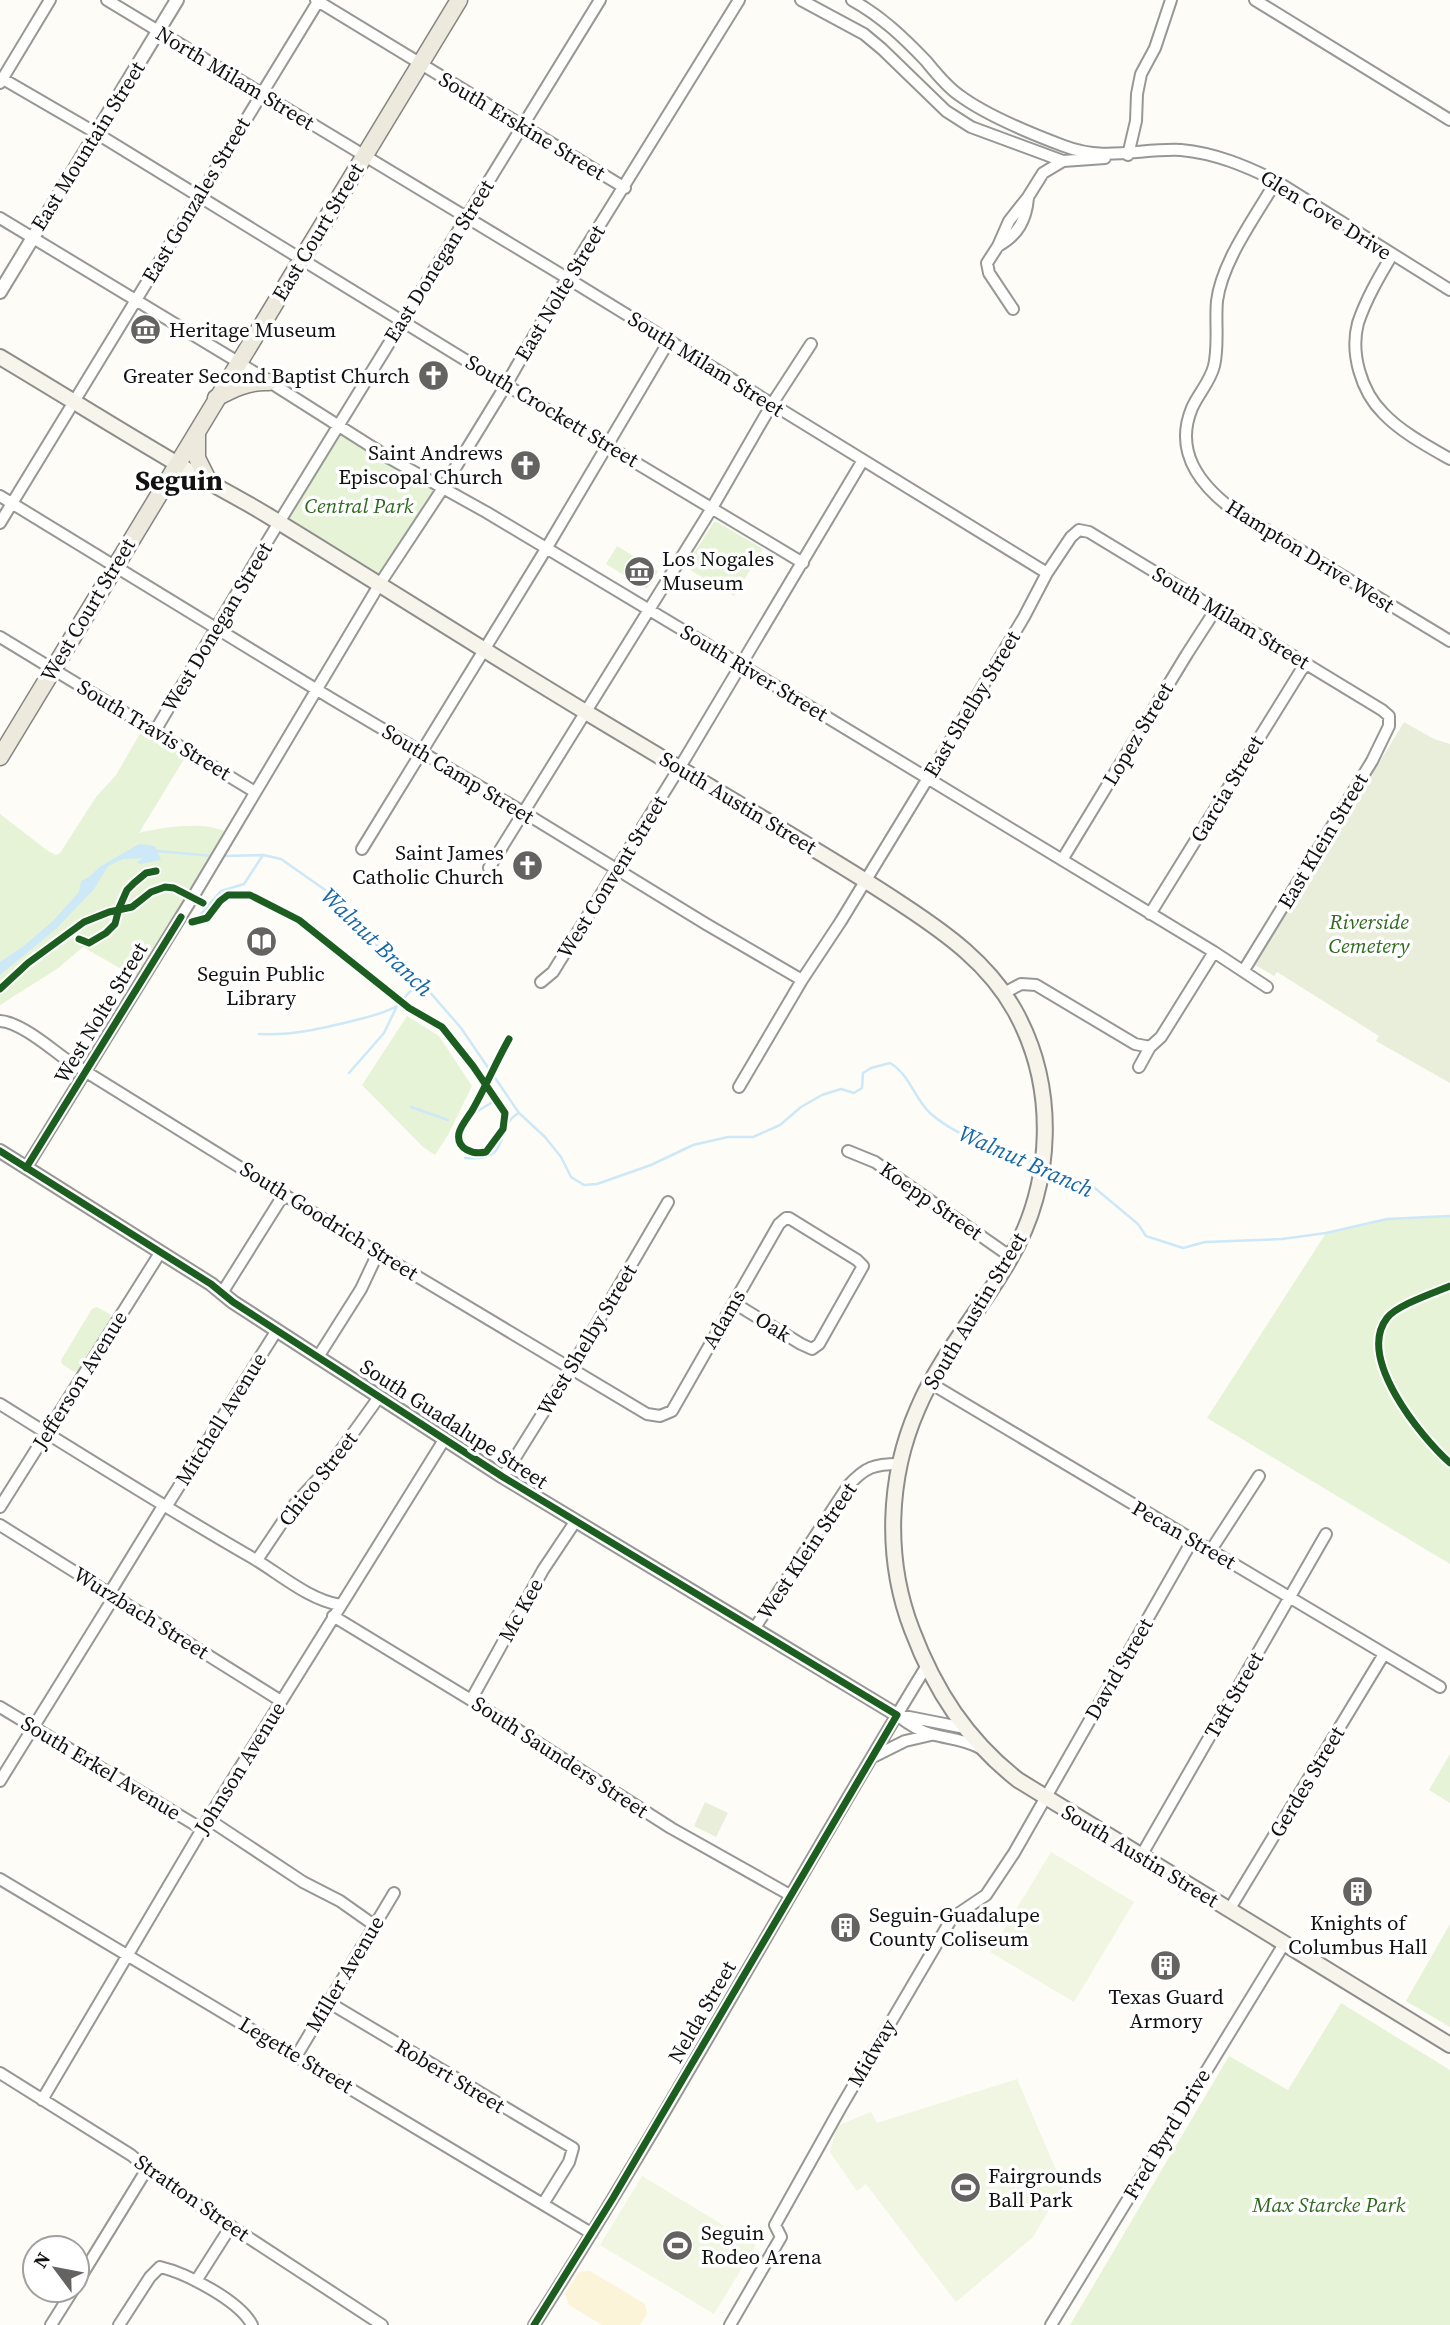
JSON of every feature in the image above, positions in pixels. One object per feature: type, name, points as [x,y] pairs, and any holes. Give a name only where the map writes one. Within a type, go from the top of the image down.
[{"type":"main road","name":"East Court Street","points":[[176,463],[459,0]]},
{"type":"main road","name":"South Austin Street","points":[[0,357],[208,480],[866,881],[957,942],[975,959],[1004,993],[1026,1033],[1044,1094],[1045,1127],[1041,1170],[1029,1217],[1012,1257],[930,1383],[916,1412],[899,1464],[893,1516],[896,1566],[908,1620],[926,1667],[964,1728],[998,1764],[1045,1798],[1450,2047]]},
{"type":"main road","points":[[216,398],[244,385],[258,381],[269,382]]},
{"type":"main road","points":[[198,428],[197,458],[208,480]]},
{"type":"main road","name":"West Court Street","points":[[0,757],[176,463]]},
{"type":"street","points":[[1,81],[50,0]]},
{"type":"street","name":"North Milam Street","points":[[107,0],[364,155]]},
{"type":"street","name":"East Mountain Street","points":[[0,292],[177,0]]},
{"type":"street","name":"South Erskine Street","points":[[317,0],[625,188]]},
{"type":"street","name":"East Gonzales Street","points":[[0,523],[317,0]]},
{"type":"street","name":"East Donegan Street","points":[[279,523],[600,0]]},
{"type":"street","name":"East Nolte Street","points":[[379,585],[443,488],[567,278],[739,0]]},
{"type":"street","name":"Glen Cove Drive","points":[[801,0],[864,34],[946,111],[971,127],[1063,161],[1104,159],[1114,155]]},
{"type":"street","name":"Glen Cove Drive","points":[[852,0],[873,11],[896,30],[958,94],[979,108],[1067,148],[1114,155],[1166,150],[1202,153],[1250,168],[1276,181],[1450,290]]},
{"type":"street","points":[[1128,155],[1136,121],[1141,75],[1155,48],[1171,0]]},
{"type":"street","points":[[1255,0],[1450,120]]},
{"type":"street","points":[[882,49],[896,30]]},
{"type":"street","name":"South Crockett Street","points":[[1,81],[96,133],[506,385],[803,563]]},
{"type":"street","points":[[1040,153],[1042,173]]},
{"type":"street","name":"South Milam Street","points":[[364,155],[1047,573]]},
{"type":"street","points":[[1013,309],[989,273],[987,263],[998,246],[1011,239],[1021,225],[1027,212],[1028,197],[1042,173],[1063,161]]},
{"type":"street","name":"Hampton Drive West","points":[[1276,181],[1223,278],[1217,300],[1214,366],[1192,407],[1186,426],[1186,447],[1191,462],[1211,494],[1231,509],[1450,641]]},
{"type":"street","name":"South River Street","points":[[0,218],[433,484],[928,778],[1244,970],[1267,987]]},
{"type":"street","points":[[1392,255],[1368,297],[1358,325],[1355,346],[1359,370],[1370,398],[1383,414],[1450,459]]},
{"type":"street","points":[[362,849],[546,549],[669,341]]},
{"type":"street","points":[[489,868],[811,344]]},
{"type":"street","name":"West Convent Street","points":[[541,982],[553,972],[617,869],[863,460]]},
{"type":"street","name":"South Camp Street","points":[[0,496],[216,629],[802,980]]},
{"type":"street","name":"West Donegan Street","points":[[155,731],[279,523]]},
{"type":"street","name":"South Milam Street","points":[[1079,530],[1089,532],[1382,710]]},
{"type":"street","name":"East Shelby Street","points":[[866,881],[1024,617],[1047,573],[1071,537],[1079,530]]},
{"type":"street","name":"West Nolte Street","points":[[26,1168],[205,877],[379,585]]},
{"type":"street","name":"Lopez Street","points":[[1062,860],[1216,609]]},
{"type":"street","name":"South Travis Street","points":[[0,636],[255,792]]},
{"type":"street","name":"Garcia Street","points":[[1150,914],[1305,664]]},
{"type":"street","name":"East Klein Street","points":[[1244,970],[1371,761],[1389,726],[1389,716],[1382,710]]},
{"type":"street","points":[[739,1087],[802,980],[866,881]]},
{"type":"street","points":[[1139,1068],[1150,1047],[1161,1037],[1214,952]]},
{"type":"street","points":[[1004,993],[1021,984],[1036,985],[1135,1044],[1150,1047]]},
{"type":"street","name":"South Goodrich Street","points":[[0,1021],[13,1024],[379,1253],[571,1368],[648,1414],[660,1416]]},
{"type":"street","name":"South Guadalupe Street","points":[[0,1151],[160,1252],[444,1440],[575,1522],[897,1715],[964,1728]]},
{"type":"street","name":"Koepp Street","points":[[848,1151],[875,1162],[1012,1257]]},
{"type":"street","points":[[222,1293],[284,1194]]},
{"type":"street","name":"West Shelby Street","points":[[503,1477],[571,1368],[668,1202]]},
{"type":"street","name":"Adams","points":[[660,1416],[672,1411],[779,1224],[786,1218],[863,1266],[819,1344],[812,1349]]},
{"type":"street","name":"Jefferson Avenue","points":[[0,1507],[160,1252]]},
{"type":"street","points":[[318,1357],[361,1289],[379,1253]]},
{"type":"street","name":"Oak","points":[[734,1303],[812,1349]]},
{"type":"street","name":"Mitchell Avenue","points":[[0,1781],[164,1506],[277,1330]]},
{"type":"street","name":"Pecan Street","points":[[930,1383],[1440,1687]]},
{"type":"street","name":"Chico Street","points":[[257,1560],[294,1505],[328,1468],[379,1397]]},
{"type":"street","points":[[0,1404],[164,1506],[318,1597],[340,1605]]},
{"type":"street","name":"Johnson Avenue","points":[[42,2100],[208,1819],[444,1440]]},
{"type":"street","name":"West Klein Street","points":[[754,1629],[848,1486],[871,1466],[899,1464]]},
{"type":"street","points":[[1211,1550],[1259,1476]]},
{"type":"street","name":"Mc Kee","points":[[471,1700],[537,1580],[575,1522]]},
{"type":"street","name":"Wurzbach Street","points":[[0,1525],[281,1701]]},
{"type":"street","name":"Taft Street","points":[[1141,1856],[1326,1534]]},
{"type":"street","name":"David Street","points":[[1045,1798],[1192,1541]]},
{"type":"street","name":"South Saunders Street","points":[[332,1616],[471,1700],[671,1828],[790,1895]]},
{"type":"street","name":"Gerdes Street","points":[[1229,1910],[1384,1654]]},
{"type":"street","name":"Nelda Street","points":[[534,2325],[690,2068],[926,1667]]},
{"type":"street","name":"South Erkel Avenue","points":[[0,1707],[202,1829]]},
{"type":"street","points":[[897,1715],[932,1735],[968,1742],[983,1750]]},
{"type":"street","points":[[873,1758],[905,1741],[932,1735]]},
{"type":"street","name":"Midway","points":[[730,2325],[781,2237],[775,2225],[952,1918],[986,1895],[1045,1798]]},
{"type":"street","name":"South Erkel Avenue","points":[[208,1819],[374,1925]]},
{"type":"street","name":"Legette Street","points":[[0,1879],[591,2233]]},
{"type":"street","name":"Miller Avenue","points":[[297,2055],[394,1892]]},
{"type":"street","name":"Fred Byrd Drive","points":[[1051,2325],[1284,1944]]},
{"type":"street","name":"Robert Street","points":[[328,2002],[573,2148],[569,2162],[543,2204]]},
{"type":"street","points":[[1431,2034],[1450,2039]]},
{"type":"street","name":"Stratton Street","points":[[0,2073],[131,2155],[147,2169],[231,2226],[382,2325]]},
{"type":"street","points":[[91,2260],[147,2169]]},
{"type":"street","points":[[197,2281],[231,2226]]},
{"type":"street","points":[[119,2325],[150,2277],[160,2267],[197,2281],[241,2310],[252,2325]]},
{"type":"street","points":[[51,2325],[64,2304]]},
{"type":"green space","name":"Central Park","points":[[338,426],[443,488],[379,585],[279,523]]},
{"type":"green space","points":[[714,522],[763,549],[734,596],[685,567]]},
{"type":"green space","points":[[617,546],[658,571],[647,589],[606,564]]},
{"type":"green space","name":"Riverside Cemetery","points":[[1404,722],[1434,739],[1450,744],[1450,1083],[1376,1041],[1379,1036],[1277,972],[1274,976],[1255,965]]},
{"type":"green space","points":[[145,725],[189,751],[139,833],[198,826],[230,834],[142,981],[83,947],[57,969],[0,1005],[0,814],[48,851],[56,855],[60,853],[96,797],[116,775]]},
{"type":"green space","points":[[407,1016],[439,1036],[472,1086],[435,1155],[423,1147],[362,1085]]},
{"type":"green space","points":[[1450,1216],[1450,1564],[1207,1418],[1326,1233],[1387,1219]]},
{"type":"green space","points":[[97,1307],[110,1314],[111,1319],[78,1370],[74,1372],[62,1364],[61,1360],[92,1309]]},
{"type":"green space","points":[[1450,1754],[1450,1803],[1429,1790]]},
{"type":"green space","points":[[705,1802],[728,1813],[716,1837],[694,1826]]},
{"type":"green space","points":[[1051,1852],[1134,1902],[1074,2002],[990,1952]]},
{"type":"green space","points":[[1450,1924],[1450,2027],[1406,2001]]},
{"type":"green space","name":"Max Starcke Park","points":[[1341,2003],[1450,2070],[1450,2325],[1070,2325],[1229,2056],[1288,2090]]},
{"type":"green space","name":"Fairgrounds Ball Park","points":[[1017,2079],[1063,2186],[1033,2237],[956,2302],[866,2184],[857,2191],[830,2152],[837,2126],[871,2112],[877,2123]]},
{"type":"green space","name":"Seguin Rodeo Arena","points":[[642,2176],[756,2245],[714,2314],[600,2245]]},
{"type":"sand","points":[[590,2271],[645,2304],[647,2314],[640,2325],[602,2325],[569,2305],[565,2293],[579,2272]]},
{"type":"water","points":[[139,844],[155,846],[161,860],[140,864],[137,862],[143,858],[123,859],[108,866],[94,889],[57,928],[0,975],[0,962],[53,921],[79,892],[81,881]]},
{"type":"waterway","name":"Walnut Branch","points":[[157,851],[213,856]]},
{"type":"waterway","name":"Walnut Branch","points":[[223,856],[263,855],[281,859],[338,899],[370,940],[402,960],[461,1028],[519,1113],[545,1137],[561,1157],[571,1177],[584,1185],[597,1184],[651,1165],[693,1145],[728,1137],[753,1137],[780,1125],[801,1107],[822,1095],[841,1089],[854,1093],[862,1088],[863,1073],[890,1063],[902,1074],[930,1113],[941,1122],[981,1142],[1037,1163]]},
{"type":"waterway","points":[[200,915],[221,891],[244,884],[263,855]]},
{"type":"waterway","points":[[402,1000],[419,982]]},
{"type":"waterway","points":[[259,1034],[296,1033],[377,1014],[397,1006]]},
{"type":"waterway","points":[[349,1073],[384,1033],[396,1008]]},
{"type":"waterway","points":[[476,1112],[491,1103]]},
{"type":"waterway","points":[[411,1107],[448,1120]]},
{"type":"waterway","points":[[465,1158],[480,1158],[497,1150],[510,1120],[517,1114]]},
{"type":"waterway","name":"Walnut Branch","points":[[1047,1167],[1090,1184],[1138,1224],[1146,1236],[1183,1248],[1205,1242],[1282,1239],[1326,1233],[1387,1219],[1450,1216]]},
{"type":"cycle path","points":[[79,939],[89,943],[106,933],[115,924],[127,890],[146,873],[156,871]]},
{"type":"cycle path","points":[[0,989],[28,963],[84,922],[132,907],[151,892],[165,887],[174,888],[203,903]]},
{"type":"cycle path","points":[[192,922],[207,918],[228,895],[250,895],[299,920],[409,1008],[442,1027],[473,1066],[505,1113],[503,1129],[486,1152],[471,1152],[460,1143],[460,1130],[478,1100],[482,1092],[487,1083],[509,1039]]},
{"type":"cycle path","points":[[26,1168],[181,917]]},
{"type":"cycle path","points":[[0,1151],[211,1284],[233,1302],[503,1477],[897,1715],[613,2198],[534,2325]]},
{"type":"cycle path","points":[[1450,1286],[1392,1313],[1380,1335],[1380,1354],[1396,1396],[1424,1435],[1450,1463]]},
{"type":"place","name":"Heritage Museum","points":[[146,330]]},
{"type":"place","name":"Greater Second Baptist Church","points":[[433,376]]},
{"type":"place","name":"Saint Andrews Episcopal Church","points":[[526,465]]},
{"type":"place","name":"Los Nogales Museum","points":[[639,571]]},
{"type":"place","name":"Saint James Catholic Church","points":[[527,865]]},
{"type":"place","name":"Seguin Public Library","points":[[261,942]]},
{"type":"place","name":"Knights of Columbus Hall","points":[[1358,1891]]},
{"type":"place","name":"Seguin-Guadalupe County Coliseum","points":[[846,1927]]},
{"type":"place","name":"Texas Guard Armory","points":[[1166,1965]]},
{"type":"place","name":"Fairgrounds Ball Park","points":[[965,2188]]},
{"type":"place","name":"Seguin Rodeo Arena","points":[[678,2245]]},
{"type":"district","name":"Seguin","points":[[179,480]]}]
